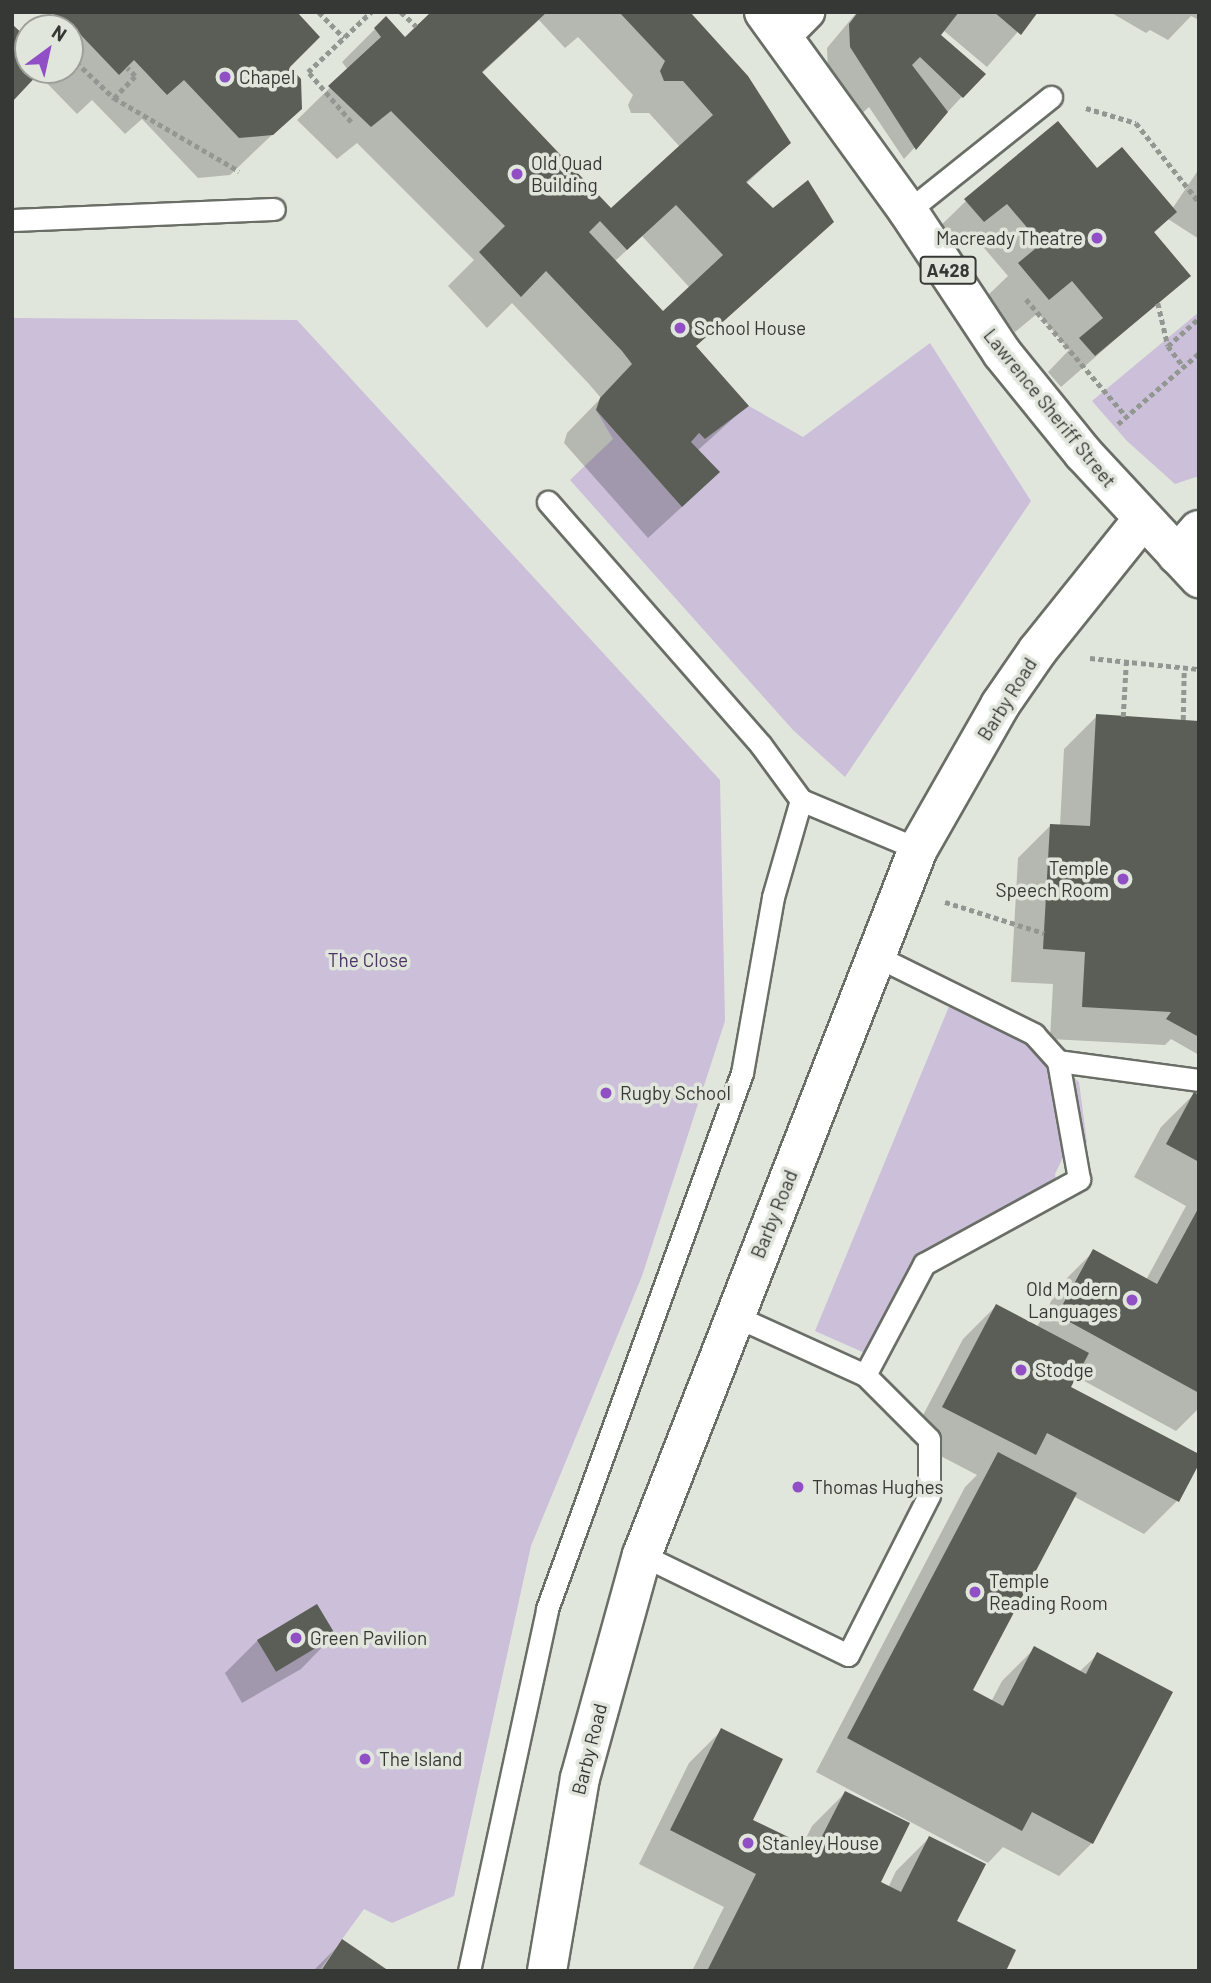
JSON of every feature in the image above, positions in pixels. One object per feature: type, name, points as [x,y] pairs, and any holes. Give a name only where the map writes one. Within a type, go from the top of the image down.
[{"type":"main road","name":"Lawrence Sheriff Street","points":[[785,20],[1002,353],[1083,453],[1143,519],[1192,554]]},
{"type":"main road","name":"Barby Road","points":[[547,1971],[580,1778],[642,1555],[733,1315],[918,849],[1000,705],[1038,650],[1143,519]]},
{"type":"lane","points":[[908,211],[1051,97]]},
{"type":"lane","points":[[12,220],[274,209]]},
{"type":"lane","points":[[548,502],[760,744],[801,800],[918,849]]},
{"type":"lane","points":[[469,1971],[547,1609],[742,1073],[773,897],[801,800]]},
{"type":"lane","points":[[865,1375],[924,1264],[1079,1179],[1058,1061],[1034,1034],[876,956]]},
{"type":"lane","points":[[1058,1061],[1199,1080]]},
{"type":"lane","points":[[642,1555],[848,1655],[929,1495],[929,1439],[865,1375],[733,1315]]},
{"type":"path","points":[[319,12],[344,38]]},
{"type":"path","points":[[351,122],[308,72],[371,12]]},
{"type":"path","points":[[401,12],[416,26]]},
{"type":"path","points":[[114,98],[135,76],[127,68]]},
{"type":"path","points":[[84,69],[114,98],[241,172]]},
{"type":"path","points":[[1051,97],[1136,124],[1199,202]]},
{"type":"path","points":[[1019,290],[1126,416]]},
{"type":"path","points":[[1158,303],[1168,346],[1183,366]]},
{"type":"path","points":[[1168,346],[1199,318]]},
{"type":"path","points":[[1083,453],[1199,353]]},
{"type":"path","points":[[1038,650],[1126,663],[1199,669]]},
{"type":"path","points":[[1123,717],[1126,663]]},
{"type":"path","points":[[1183,720],[1184,669]]},
{"type":"path","points":[[902,889],[1044,933]]},
{"type":"green space","points":[[1199,312],[1199,476],[1175,484],[1127,441],[1092,401]]},
{"type":"green space","name":"The Close","points":[[12,318],[297,320],[720,780],[725,1021],[642,1276],[531,1546],[454,1896],[392,1923],[364,1909],[319,1971],[12,1971]]},
{"type":"green space","points":[[930,343],[1031,501],[845,777],[793,730],[570,480],[613,439],[596,410],[682,507],[691,442],[699,433],[705,439],[749,406],[803,437]]},
{"type":"green space","points":[[950,1004],[1028,1039],[1079,1082],[1087,1143],[1064,1155],[1055,1174],[1060,1201],[926,1277],[883,1361],[815,1331]]},
{"type":"building","name":"Chapel","points":[[297,12],[320,37],[290,67],[301,79],[302,109],[273,135],[239,138],[184,80],[167,95],[134,60],[119,75],[84,38],[84,14],[55,14]]},
{"type":"building","name":"Old Quad Building","points":[[431,12],[547,12],[482,72],[611,208],[713,115],[683,81],[664,81],[660,71],[665,61],[619,12],[690,12],[748,76],[791,143],[746,182],[773,208],[808,180],[834,222],[696,346],[749,406],[705,439],[699,433],[691,442],[720,472],[682,507],[596,410],[600,398],[632,364],[622,351],[546,271],[521,297],[479,252],[505,226],[391,111],[371,127],[328,86],[381,37],[374,28],[386,16],[405,37]],"holes":[[[676,205],[723,255],[663,311],[589,232],[600,221],[627,250]]]},
{"type":"building","points":[[858,12],[959,12],[941,35],[986,74],[963,98],[920,57],[912,65],[948,112],[916,150],[850,47],[849,24]]},
{"type":"building","points":[[994,12],[1038,12],[1021,35]]},
{"type":"building","points":[[12,24],[14,84],[29,84],[12,102]]},
{"type":"building","name":"Macready Theatre","points":[[1058,121],[1097,168],[1122,147],[1177,212],[1154,232],[1191,276],[1095,356],[1079,338],[1103,318],[1072,281],[1049,300],[1018,263],[1041,244],[1007,204],[984,222],[964,199]]},
{"type":"building","name":"Temple Speech Room","points":[[1096,714],[1199,721],[1199,1037],[1166,1019],[1171,1012],[1082,1007],[1085,952],[1043,949],[1050,824],[1090,826]]},
{"type":"building","points":[[1194,1092],[1199,1095],[1199,1162],[1166,1144]]},
{"type":"building","name":"Old Modern Languages","points":[[1199,1207],[1199,1393],[1057,1315],[1093,1249],[1157,1284]]},
{"type":"building","name":"Stodge","points":[[996,1304],[1089,1353],[1071,1387],[1199,1454],[1199,1464],[1179,1502],[1047,1433],[1036,1455],[942,1407]]},
{"type":"building","points":[[998,1452],[1077,1493],[973,1690],[1003,1706],[1034,1646],[1086,1674],[1097,1652],[1173,1692],[1093,1844],[1032,1812],[1022,1831],[847,1738]]},
{"type":"building","name":"Green Pavilion","points":[[317,1604],[336,1636],[276,1672],[257,1640]]},
{"type":"building","name":"Stanley House","points":[[721,1728],[783,1759],[753,1820],[815,1850],[845,1791],[910,1823],[881,1882],[901,1892],[929,1836],[986,1864],[957,1921],[1016,1950],[1006,1971],[707,1971],[756,1874],[670,1830]]},
{"type":"building","points":[[342,1939],[389,1971],[321,1971]]},
{"type":"place","name":"Chapel","points":[[225,77]]},
{"type":"place","name":"Old Quad Building","points":[[517,174]]},
{"type":"place","name":"Macready Theatre","points":[[1097,238]]},
{"type":"place","name":"School House","points":[[680,328]]},
{"type":"place","name":"Temple Speech Room","points":[[1123,879]]},
{"type":"place","name":"Rugby School","points":[[606,1093]]},
{"type":"place","name":"Old Modern Languages","points":[[1132,1300]]},
{"type":"place","name":"Stodge","points":[[1021,1370]]},
{"type":"place","name":"Thomas Hughes","points":[[798,1487]]},
{"type":"place","name":"Temple Reading Room","points":[[975,1592]]},
{"type":"place","name":"Green Pavilion","points":[[296,1638]]},
{"type":"place","name":"The Island","points":[[365,1759]]},
{"type":"place","name":"Stanley House","points":[[748,1843]]}]
